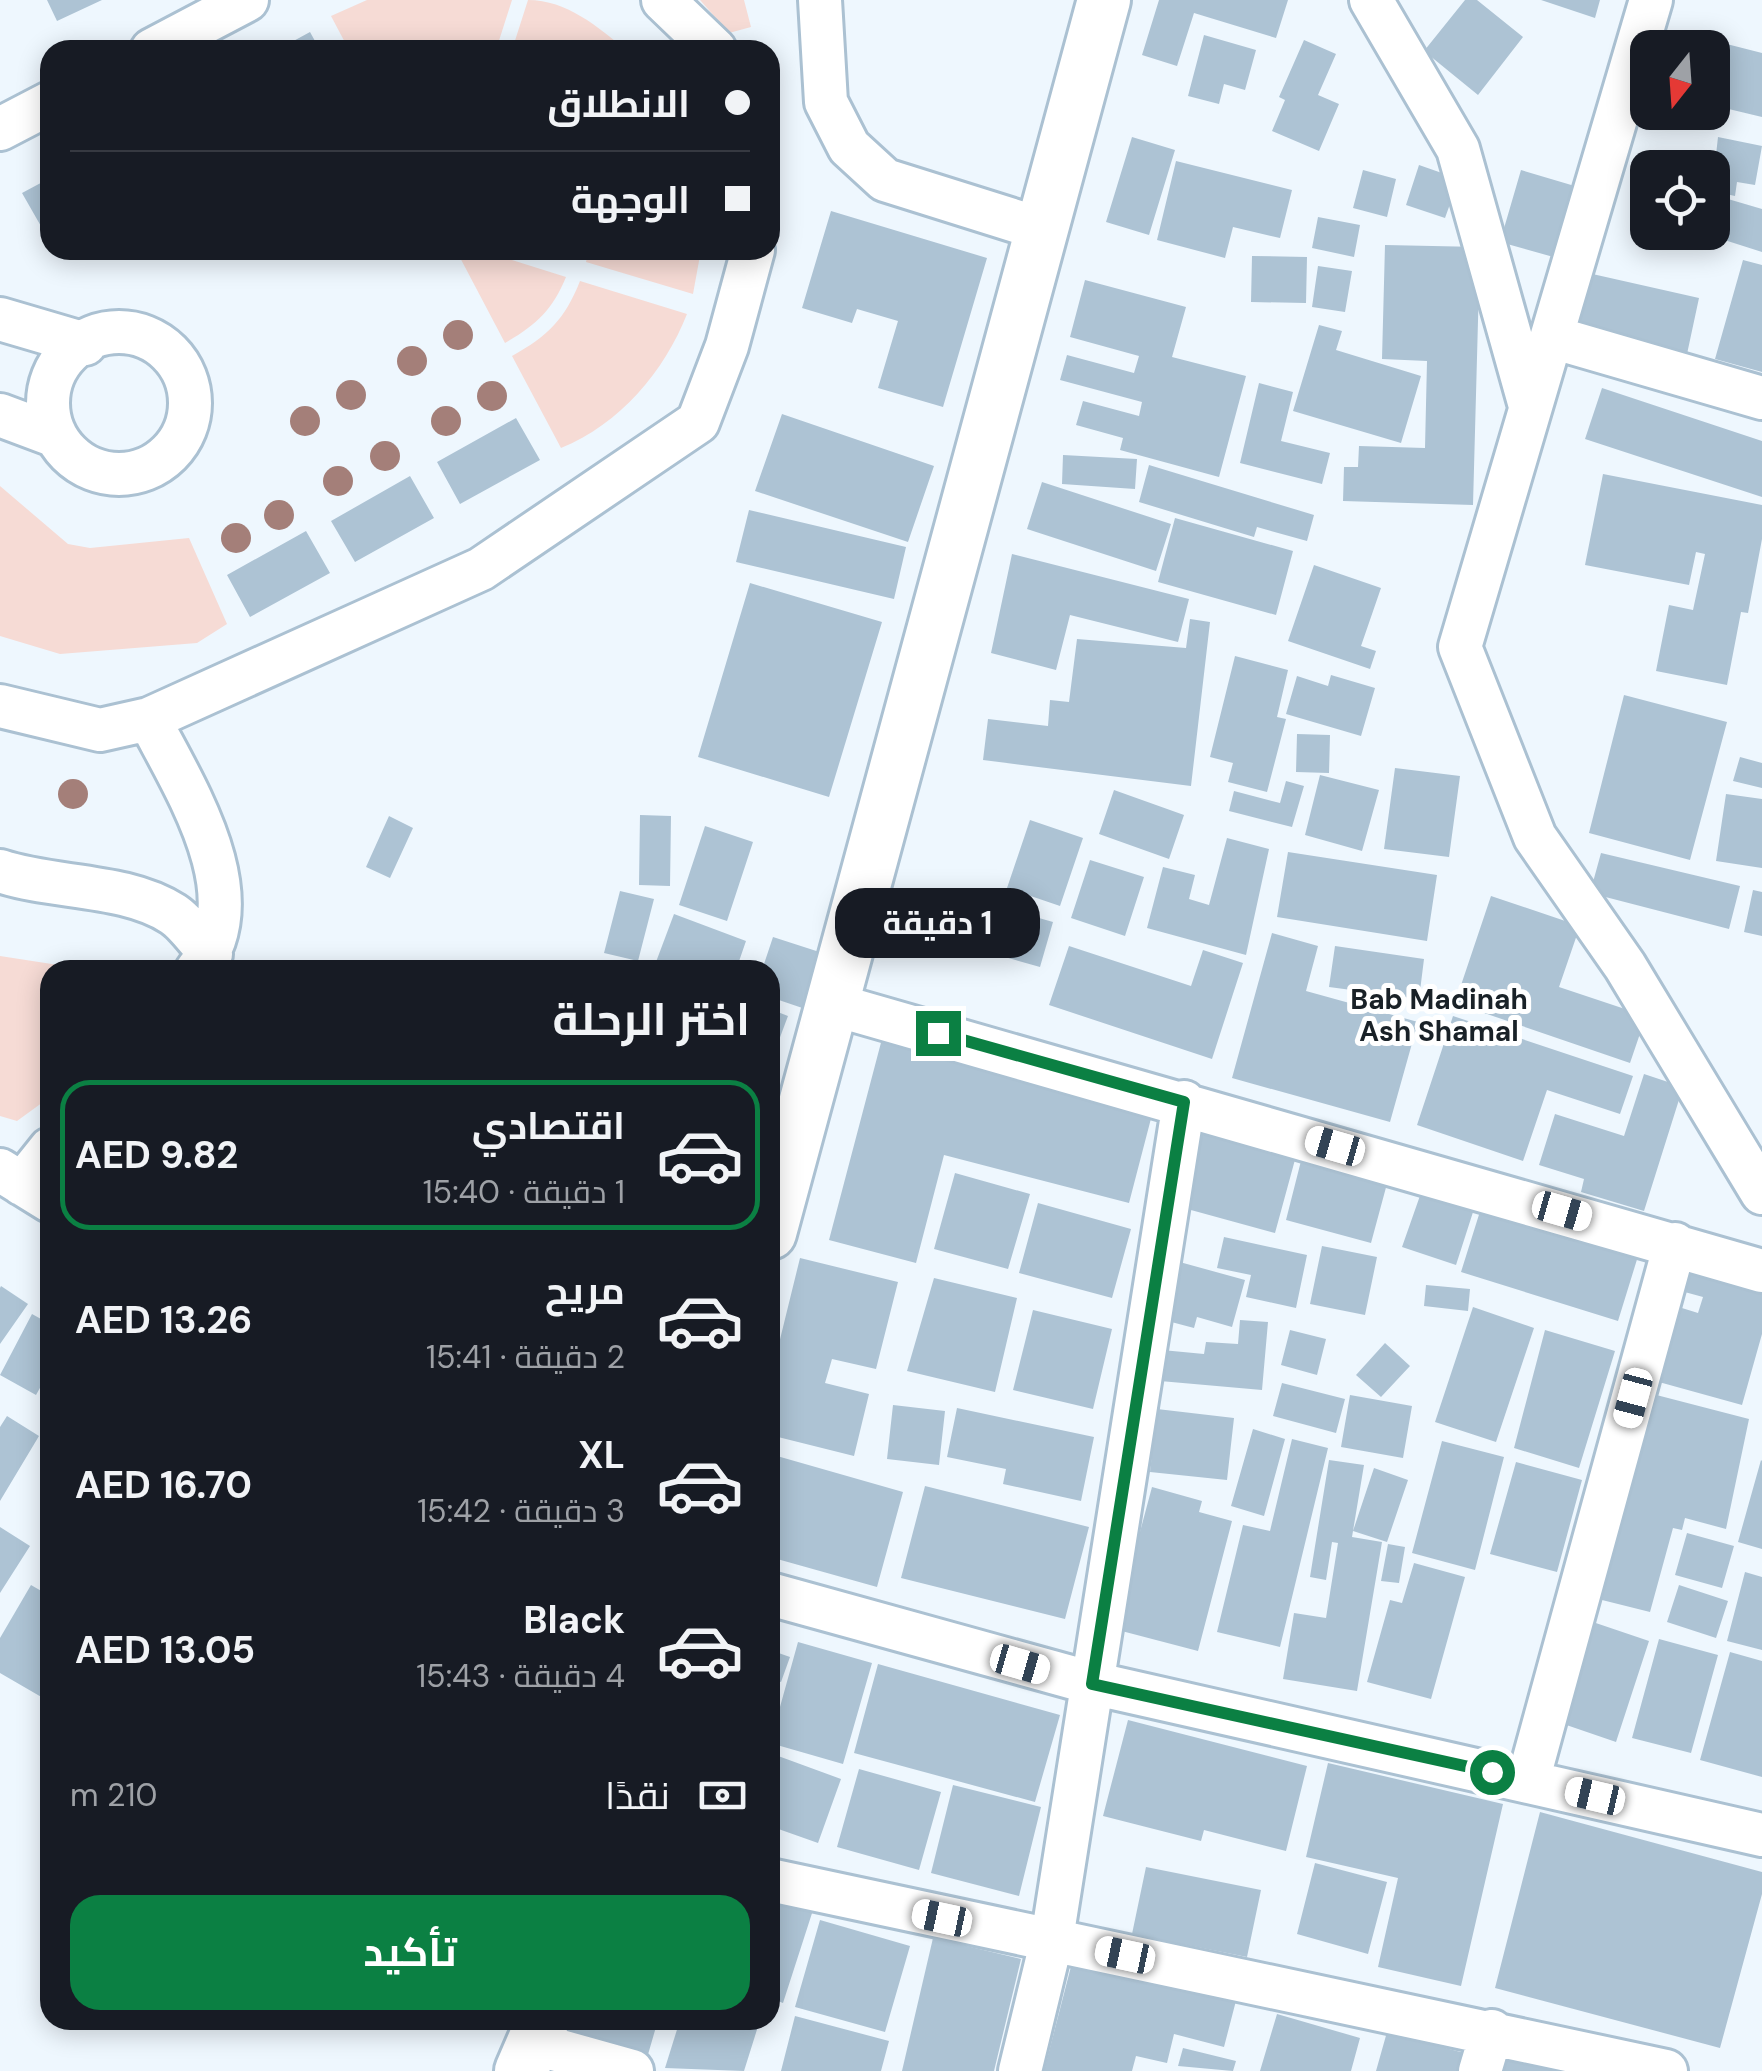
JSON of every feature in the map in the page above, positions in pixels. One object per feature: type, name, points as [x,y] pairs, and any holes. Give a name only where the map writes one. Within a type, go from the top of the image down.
[{"type":"street","points":[[171,40],[248,0]]},
{"type":"street","points":[[663,0],[705,40]]},
{"type":"street","points":[[820,0],[826,102],[849,148],[886,180],[1041,229]]},
{"type":"street","points":[[780,1197],[1104,0]]},
{"type":"street","points":[[1370,0],[1458,150],[1530,406]]},
{"type":"street","points":[[1652,0],[1460,647],[1534,837],[1625,966],[1762,1194]]},
{"type":"street","points":[[0,130],[40,108]]},
{"type":"street","points":[[0,706],[100,730],[149,720],[481,569],[698,422],[727,346],[751,260]]},
{"type":"street","points":[[0,319],[84,344]]},
{"type":"street","points":[[112,330],[158,341],[186,376],[189,420],[176,446],[155,465],[115,474],[79,462],[56,436],[48,415],[51,377],[66,352],[112,330]]},
{"type":"street","points":[[1552,338],[1762,398]]},
{"type":"street","points":[[0,415],[56,436]]},
{"type":"street","points":[[149,720],[198,814],[216,860],[219,901],[204,960]]},
{"type":"street","points":[[0,871],[27,880],[107,890],[173,914],[203,960]]},
{"type":"street","points":[[832,1004],[1762,1271]]},
{"type":"street","points":[[1020,2071],[1052,1940],[1184,1102]]},
{"type":"street","points":[[24,1185],[40,1163]]},
{"type":"street","points":[[1528,1780],[1675,1244]]},
{"type":"street","points":[[780,1597],[1092,1684],[1762,1835]]},
{"type":"street","points":[[780,1882],[1666,2071]]},
{"type":"street","points":[[1480,2071],[1492,2031]]},
{"type":"street","points":[[532,2045],[632,2071]]},
{"type":"shaded area","points":[[367,0],[512,0],[499,40],[344,40],[331,16]]},
{"type":"shaded area","points":[[528,0],[569,10],[613,40],[515,40]]},
{"type":"shaded area","points":[[700,0],[744,0],[751,27],[729,33]]},
{"type":"shaded area","points":[[461,260],[512,260],[566,277],[542,316],[505,343]]},
{"type":"shaded area","points":[[586,260],[699,260],[693,294]]},
{"type":"shaded area","points":[[580,281],[687,314],[666,356],[638,394],[602,425],[561,448],[512,356],[554,325]]},
{"type":"shaded area","points":[[0,486],[68,544],[90,548],[189,538],[227,624],[197,643],[60,654],[0,636]]},
{"type":"shaded area","points":[[0,956],[40,962],[40,1104],[17,1121],[0,1116]]},
{"type":"building","points":[[47,0],[102,0],[57,21]]},
{"type":"building","points":[[1159,0],[1288,0],[1276,38],[1194,13],[1177,66],[1142,55]]},
{"type":"building","points":[[1465,0],[1477,0],[1523,37],[1478,95],[1424,51]]},
{"type":"building","points":[[1541,0],[1600,0],[1595,18]]},
{"type":"building","points":[[310,32],[314,40],[295,40]]},
{"type":"building","points":[[1204,35],[1256,50],[1245,90],[1224,84],[1219,104],[1188,96]]},
{"type":"building","points":[[1304,40],[1336,54],[1318,95],[1339,104],[1319,151],[1272,131],[1285,100],[1279,97]]},
{"type":"building","points":[[1730,45],[1762,53],[1762,117],[1730,109]]},
{"type":"building","points":[[1132,137],[1175,150],[1149,235],[1106,222]]},
{"type":"building","points":[[1718,137],[1762,146],[1755,185],[1737,182],[1735,196],[1730,195],[1730,150],[1717,150]]},
{"type":"building","points":[[1176,161],[1292,190],[1280,238],[1233,227],[1225,258],[1157,240]]},
{"type":"building","points":[[1419,165],[1459,179],[1445,218],[1406,205]]},
{"type":"building","points":[[1363,170],[1396,179],[1387,217],[1353,208]]},
{"type":"building","points":[[1521,170],[1578,187],[1557,258],[1500,242]]},
{"type":"building","points":[[40,183],[40,224],[22,193]]},
{"type":"building","points":[[1730,200],[1762,209],[1762,252],[1730,242]]},
{"type":"building","points":[[831,211],[987,258],[943,407],[878,388],[898,321],[857,309],[852,323],[802,308]]},
{"type":"building","points":[[1318,217],[1360,225],[1354,257],[1312,248]]},
{"type":"building","points":[[1385,245],[1480,247],[1473,505],[1343,501],[1344,467],[1358,467],[1359,446],[1425,448],[1427,361],[1382,359]]},
{"type":"building","points":[[1252,256],[1307,257],[1306,303],[1251,302]]},
{"type":"building","points":[[1743,260],[1762,265],[1762,372],[1715,359]]},
{"type":"building","points":[[1318,266],[1352,271],[1345,312],[1312,307]]},
{"type":"building","points":[[1588,273],[1699,298],[1687,354],[1575,330]]},
{"type":"building","points":[[1085,280],[1186,307],[1172,357],[1246,376],[1219,477],[1120,450],[1123,438],[1076,425],[1083,401],[1139,416],[1142,402],[1060,380],[1067,355],[1134,373],[1139,356],[1070,337]]},
{"type":"building","points":[[1319,325],[1342,331],[1336,350],[1421,376],[1401,443],[1293,411]]},
{"type":"building","points":[[1259,383],[1293,392],[1281,441],[1330,453],[1322,484],[1240,463]]},
{"type":"building","points":[[1602,388],[1762,441],[1762,497],[1585,439]]},
{"type":"building","points":[[782,414],[934,466],[908,542],[755,491]]},
{"type":"building","points":[[516,418],[540,460],[460,504],[437,462]]},
{"type":"building","points":[[1063,455],[1137,459],[1135,489],[1062,484]]},
{"type":"building","points":[[1149,465],[1314,515],[1307,541],[1257,527],[1254,537],[1139,502]]},
{"type":"building","points":[[1603,474],[1762,505],[1762,539],[1748,613],[1741,612],[1727,685],[1656,671],[1669,605],[1693,610],[1705,554],[1696,552],[1689,585],[1585,565]]},
{"type":"building","points":[[410,476],[434,518],[355,562],[331,521]]},
{"type":"building","points":[[1042,482],[1171,524],[1156,571],[1027,529]]},
{"type":"building","points":[[749,510],[906,547],[894,599],[736,562]]},
{"type":"building","points":[[1175,518],[1293,551],[1276,615],[1158,582]]},
{"type":"building","points":[[306,531],[330,573],[250,617],[227,575]]},
{"type":"building","points":[[1012,554],[1189,599],[1178,642],[1070,615],[1056,670],[991,653]]},
{"type":"building","points":[[1314,565],[1381,588],[1361,646],[1376,651],[1370,669],[1288,641]]},
{"type":"building","points":[[750,583],[882,622],[829,797],[698,757]]},
{"type":"building","points":[[1190,619],[1210,622],[1191,786],[983,760],[988,719],[1048,726],[1050,700],[1069,702],[1077,639],[1186,648]]},
{"type":"building","points":[[1235,656],[1288,670],[1277,717],[1286,719],[1267,792],[1228,782],[1233,763],[1210,757]]},
{"type":"building","points":[[1331,675],[1375,688],[1361,736],[1286,714],[1297,676],[1328,686]]},
{"type":"building","points":[[1624,695],[1727,722],[1690,860],[1589,833]]},
{"type":"building","points":[[1297,734],[1330,735],[1329,773],[1296,772]]},
{"type":"building","points":[[1740,757],[1762,763],[1762,788],[1733,781]]},
{"type":"building","points":[[1395,768],[1460,776],[1449,857],[1384,849]]},
{"type":"building","points":[[1320,775],[1379,790],[1362,851],[1305,835]]},
{"type":"building","points":[[1286,781],[1304,786],[1292,827],[1229,811],[1234,791],[1280,803]]},
{"type":"building","points":[[1114,790],[1184,815],[1169,859],[1099,834]]},
{"type":"building","points":[[1726,794],[1762,799],[1762,868],[1716,861]]},
{"type":"building","points":[[640,815],[671,816],[670,886],[639,885]]},
{"type":"building","points":[[389,816],[413,828],[390,878],[366,867]]},
{"type":"building","points":[[1030,820],[1083,838],[1060,906],[1007,888]]},
{"type":"building","points":[[705,826],[753,842],[727,921],[679,905]]},
{"type":"building","points":[[1227,838],[1269,849],[1246,955],[1147,928],[1163,867],[1195,875],[1189,899],[1209,905]]},
{"type":"building","points":[[1288,852],[1437,875],[1427,941],[1277,917]]},
{"type":"building","points":[[1601,853],[1740,886],[1729,929],[1590,893]]},
{"type":"building","points":[[1090,860],[1144,877],[1125,936],[1071,918]]},
{"type":"building","points":[[1753,890],[1762,892],[1762,936],[1744,932]]},
{"type":"building","points":[[620,891],[654,899],[638,960],[604,953]]},
{"type":"building","points":[[1491,896],[1580,926],[1559,987],[1646,1016],[1630,1063],[1455,1003]]},
{"type":"building","points":[[1011,910],[1053,922],[1040,967],[998,955]]},
{"type":"building","points":[[674,914],[746,941],[739,960],[657,960]]},
{"type":"building","points":[[1272,933],[1318,946],[1306,991],[1418,1022],[1390,1122],[1232,1078]]},
{"type":"building","points":[[773,937],[838,958],[820,1014],[780,1000],[780,960],[765,960]]},
{"type":"building","points":[[1069,946],[1191,986],[1203,950],[1243,963],[1212,1059],[1049,1005]]},
{"type":"building","points":[[1335,946],[1424,959],[1419,999],[1329,987]]},
{"type":"building","points":[[780,1013],[788,1016],[780,1037]]},
{"type":"building","points":[[1453,1016],[1633,1076],[1620,1114],[1547,1090],[1523,1161],[1417,1125]]},
{"type":"building","points":[[883,1035],[1154,1107],[1129,1203],[944,1155],[916,1263],[829,1240]]},
{"type":"building","points":[[1644,1074],[1683,1087],[1644,1211],[1581,1192],[1584,1179],[1539,1165],[1555,1114],[1624,1136]]},
{"type":"building","points":[[1202,1130],[1296,1156],[1275,1233],[1180,1207]]},
{"type":"building","points":[[1302,1157],[1388,1180],[1371,1243],[1286,1220]]},
{"type":"building","points":[[955,1173],[1030,1194],[1008,1269],[934,1249]]},
{"type":"building","points":[[1422,1190],[1474,1209],[1456,1265],[1402,1247]]},
{"type":"building","points":[[1038,1203],[1131,1229],[1112,1298],[1019,1273]]},
{"type":"building","points":[[1482,1205],[1639,1253],[1618,1321],[1461,1272]]},
{"type":"building","points":[[1224,1237],[1307,1255],[1296,1308],[1246,1297],[1251,1275],[1217,1268]]},
{"type":"building","points":[[1322,1246],[1377,1257],[1365,1315],[1310,1304]]},
{"type":"building","points":[[800,1258],[898,1282],[876,1369],[832,1359],[825,1383],[869,1394],[854,1456],[780,1438],[780,1339]]},
{"type":"building","points":[[1176,1261],[1245,1280],[1232,1327],[1197,1317],[1194,1328],[1160,1319]]},
{"type":"building","points":[[1686,1272],[1762,1293],[1762,1334],[1742,1405],[1648,1379],[1669,1304],[1698,1313],[1703,1297],[1681,1291]]},
{"type":"building","points":[[934,1278],[1017,1298],[995,1392],[907,1371]]},
{"type":"building","points":[[1426,1285],[1470,1289],[1468,1311],[1424,1306]]},
{"type":"building","points":[[0,1288],[28,1304],[0,1344]]},
{"type":"building","points":[[1473,1307],[1534,1328],[1496,1442],[1435,1422]]},
{"type":"building","points":[[1033,1310],[1112,1329],[1093,1409],[1013,1390]]},
{"type":"building","points":[[32,1314],[40,1318],[40,1388],[36,1395],[0,1375]]},
{"type":"building","points":[[1240,1320],[1268,1322],[1262,1390],[1160,1381],[1162,1350],[1204,1354],[1206,1342],[1238,1344]]},
{"type":"building","points":[[1290,1330],[1326,1339],[1317,1375],[1281,1365]]},
{"type":"building","points":[[1545,1330],[1615,1351],[1579,1468],[1514,1448]]},
{"type":"building","points":[[1385,1343],[1410,1366],[1381,1397],[1356,1375]]},
{"type":"building","points":[[1282,1383],[1345,1399],[1336,1433],[1273,1416]]},
{"type":"building","points":[[1641,1391],[1749,1419],[1726,1529],[1685,1518],[1682,1530],[1673,1528],[1650,1612],[1586,1596]]},
{"type":"building","points":[[1350,1395],[1412,1406],[1403,1458],[1341,1447]]},
{"type":"building","points":[[893,1405],[945,1411],[939,1465],[887,1459]]},
{"type":"building","points":[[957,1408],[1094,1437],[1081,1501],[1003,1484],[1006,1469],[947,1457]]},
{"type":"building","points":[[1157,1409],[1234,1418],[1227,1480],[1150,1472]]},
{"type":"building","points":[[7,1416],[39,1436],[0,1501],[0,1427]]},
{"type":"building","points":[[1253,1429],[1285,1439],[1264,1516],[1231,1506]]},
{"type":"building","points":[[1292,1439],[1328,1448],[1280,1647],[1217,1632],[1243,1525],[1270,1531]]},
{"type":"building","points":[[1442,1441],[1504,1457],[1475,1570],[1412,1553]]},
{"type":"building","points":[[780,1457],[903,1492],[877,1587],[780,1560]]},
{"type":"building","points":[[1329,1460],[1364,1465],[1352,1537],[1382,1542],[1357,1691],[1283,1679],[1294,1613],[1326,1618],[1338,1543],[1332,1542],[1326,1580],[1310,1577]]},
{"type":"building","points":[[1762,1461],[1762,1549],[1738,1542]]},
{"type":"building","points":[[1516,1462],[1582,1480],[1557,1572],[1490,1554]]},
{"type":"building","points":[[1374,1468],[1408,1480],[1387,1542],[1353,1531]]},
{"type":"building","points":[[925,1486],[1089,1527],[1065,1619],[901,1578]]},
{"type":"building","points":[[1152,1487],[1202,1501],[1199,1512],[1232,1521],[1198,1651],[1114,1629]]},
{"type":"building","points":[[0,1527],[30,1546],[0,1593]]},
{"type":"building","points":[[1687,1533],[1734,1546],[1722,1588],[1675,1575]]},
{"type":"building","points":[[1388,1544],[1405,1547],[1399,1583],[1381,1581]]},
{"type":"building","points":[[1414,1563],[1465,1577],[1431,1699],[1367,1682],[1390,1600],[1402,1603]]},
{"type":"building","points":[[1745,1572],[1762,1577],[1762,1650],[1727,1641]]},
{"type":"building","points":[[31,1585],[40,1590],[40,1696],[0,1673],[0,1638]]},
{"type":"building","points":[[1679,1585],[1728,1601],[1716,1638],[1667,1622]]},
{"type":"building","points":[[1581,1618],[1649,1641],[1616,1742],[1546,1718]]},
{"type":"building","points":[[1659,1639],[1718,1655],[1691,1753],[1632,1738]]},
{"type":"building","points":[[798,1642],[872,1663],[843,1764],[780,1746],[780,1707]]},
{"type":"building","points":[[1730,1652],[1762,1661],[1762,1777],[1700,1760]]},
{"type":"building","points":[[780,1654],[790,1657],[780,1682]]},
{"type":"building","points":[[878,1664],[1060,1715],[1035,1802],[854,1753]]},
{"type":"building","points":[[1128,1720],[1307,1766],[1286,1851],[1204,1830],[1201,1841],[1103,1816]]},
{"type":"building","points":[[780,1757],[841,1779],[818,1843],[780,1830]]},
{"type":"building","points":[[1328,1763],[1503,1804],[1461,1986],[1378,1967],[1398,1878],[1306,1857]]},
{"type":"building","points":[[859,1769],[941,1792],[919,1870],[837,1847]]},
{"type":"building","points":[[953,1785],[1041,1807],[1019,1896],[931,1873]]},
{"type":"building","points":[[1540,1812],[1762,1872],[1762,1894],[1720,2048],[1495,1988]]},
{"type":"building","points":[[1315,1863],[1387,1882],[1368,1954],[1297,1934]]},
{"type":"building","points":[[1146,1867],[1261,1890],[1247,1957],[1132,1934]]},
{"type":"building","points":[[780,1895],[814,1907],[783,2003],[780,2002]]},
{"type":"building","points":[[820,1920],[910,1946],[885,2032],[795,2007]]},
{"type":"building","points":[[933,1938],[1021,1959],[994,2071],[902,2071]]},
{"type":"building","points":[[1075,1951],[1238,1993],[1224,2047],[1174,2034],[1167,2063],[1136,2056],[1132,2071],[1044,2071]]},
{"type":"building","points":[[1277,2014],[1360,2038],[1351,2071],[1260,2071]]},
{"type":"building","points":[[795,2016],[889,2041],[881,2071],[781,2071]]},
{"type":"building","points":[[560,2030],[655,2030],[647,2058],[559,2033]]},
{"type":"building","points":[[677,2030],[757,2030],[744,2071],[665,2068]]},
{"type":"building","points":[[1387,2032],[1464,2053],[1459,2071],[1376,2071]]},
{"type":"building","points":[[1499,2039],[1613,2071],[1491,2071]]},
{"type":"building","points":[[1183,2048],[1236,2061],[1233,2071],[1178,2066]]},
{"type":"district","name":"Bab Madinah Ash Shamal","points":[[1439,1015]]},
{"type":"route","points":[[938,1033],[1184,1102],[1092,1684],[1492,1772]]}]
